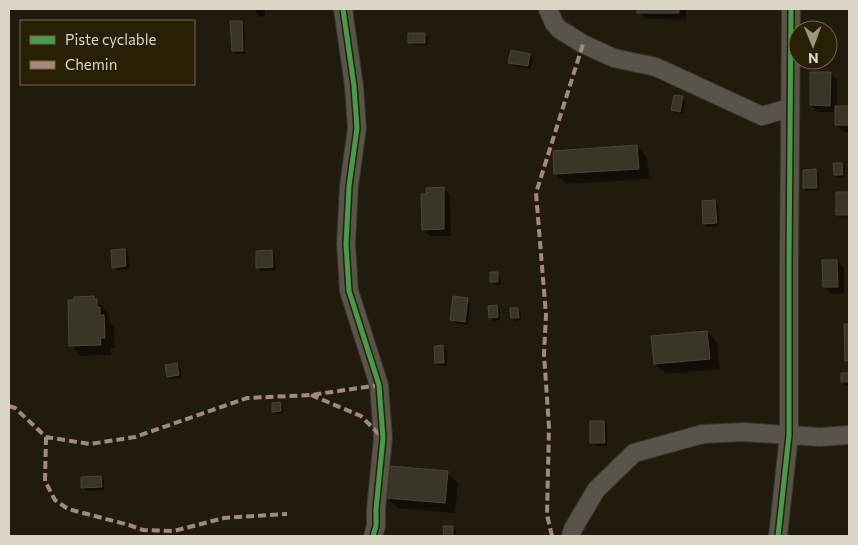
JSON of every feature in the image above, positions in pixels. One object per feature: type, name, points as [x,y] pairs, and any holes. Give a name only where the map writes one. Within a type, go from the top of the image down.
[{"type":"street","points":[[343,9],[354,86],[357,128],[348,196],[346,244],[349,291],[379,385],[383,438],[376,526],[373,536]]},
{"type":"street","points":[[548,9],[559,29],[583,44],[614,58],[656,67],[762,116],[790,108]]},
{"type":"street","points":[[778,536],[789,435],[791,9]]},
{"type":"street","points":[[571,536],[573,529],[596,490],[634,453],[703,434],[743,432],[820,437],[849,435]]},
{"type":"building","points":[[637,9],[679,9],[679,13],[637,13]]},
{"type":"building","points":[[230,21],[242,21],[243,51],[232,51]]},
{"type":"building","points":[[408,33],[425,33],[425,43],[408,43]]},
{"type":"building","points":[[511,50],[530,54],[528,66],[508,63]]},
{"type":"building","points":[[810,72],[831,72],[830,106],[810,105]]},
{"type":"building","points":[[674,95],[683,96],[680,112],[671,110]]},
{"type":"building","points":[[835,106],[849,106],[849,125],[835,125]]},
{"type":"building","points":[[637,145],[639,169],[554,174],[553,151]]},
{"type":"building","points":[[833,163],[842,163],[843,175],[834,175]]},
{"type":"building","points":[[816,169],[817,188],[803,188],[803,170]]},
{"type":"building","points":[[444,187],[444,229],[422,230],[421,194],[426,194],[426,188]]},
{"type":"building","points":[[836,192],[849,192],[849,215],[836,215]]},
{"type":"building","points":[[715,200],[717,223],[703,224],[702,201]]},
{"type":"building","points":[[125,249],[126,266],[112,268],[111,250]]},
{"type":"building","points":[[272,250],[273,267],[256,268],[256,251]]},
{"type":"building","points":[[822,260],[837,260],[838,287],[823,287]]},
{"type":"building","points":[[490,272],[498,272],[498,282],[490,282]]},
{"type":"building","points":[[94,296],[94,299],[97,299],[97,307],[100,307],[100,315],[104,315],[105,338],[100,338],[101,345],[69,346],[68,300],[74,300],[74,297]]},
{"type":"building","points":[[453,296],[468,298],[465,322],[450,320]]},
{"type":"building","points":[[497,305],[498,317],[489,318],[488,306]]},
{"type":"building","points":[[510,308],[518,308],[519,318],[511,318]]},
{"type":"building","points":[[844,324],[849,324],[849,361],[845,361]]},
{"type":"building","points":[[707,331],[710,359],[654,364],[651,336]]},
{"type":"building","points":[[443,345],[444,363],[435,363],[434,346]]},
{"type":"building","points":[[177,363],[179,375],[167,377],[165,365]]},
{"type":"building","points":[[841,373],[849,373],[849,382],[841,382]]},
{"type":"building","points":[[280,402],[281,411],[272,412],[272,403]]},
{"type":"building","points":[[590,421],[604,421],[605,443],[590,443]]},
{"type":"building","points":[[389,466],[448,471],[445,503],[386,498]]},
{"type":"building","points":[[101,476],[102,487],[81,488],[81,477]]},
{"type":"building","points":[[443,526],[453,526],[453,536],[444,536]]},
{"type":"marked path","points":[[552,536],[547,515],[549,427],[544,354],[546,315],[536,193],[583,44]]},
{"type":"marked path","points":[[9,406],[15,408],[46,437],[90,444],[135,437],[247,398],[311,395],[379,385]]},
{"type":"marked path","points":[[311,395],[361,416],[383,438]]},
{"type":"marked path","points":[[46,437],[45,481],[55,500],[68,509],[143,530],[174,531],[224,518],[287,514]]},
{"type":"cycle path","points":[[343,9],[354,86],[357,128],[349,186],[346,244],[349,291],[379,385],[383,438],[376,526],[373,536]]},
{"type":"cycle path","points":[[778,536],[789,435],[791,9]]}]
